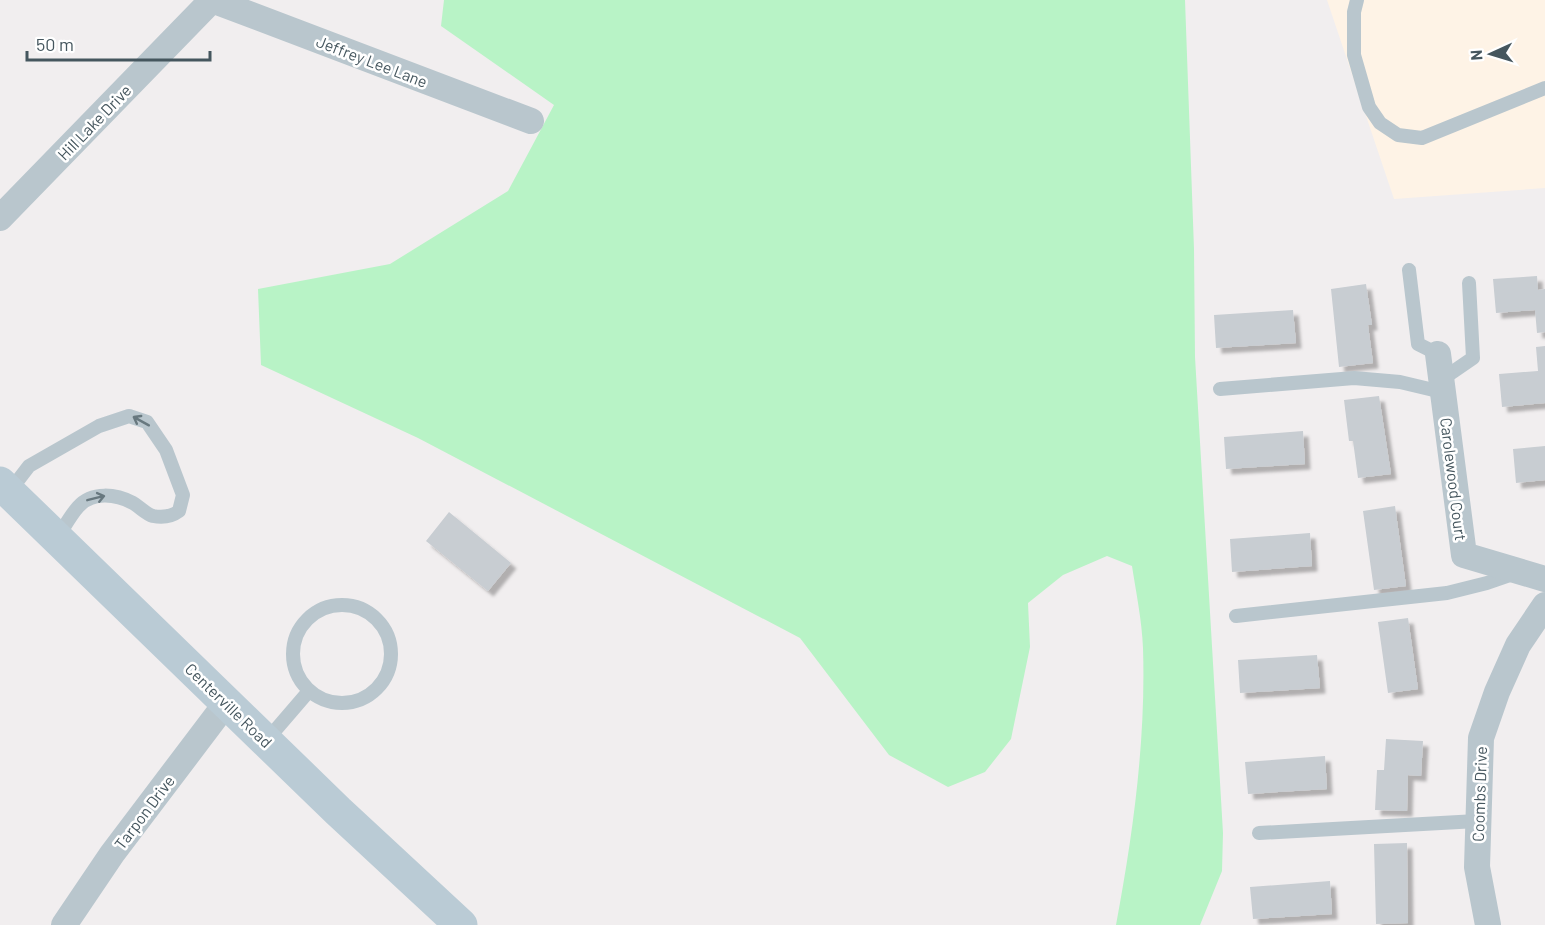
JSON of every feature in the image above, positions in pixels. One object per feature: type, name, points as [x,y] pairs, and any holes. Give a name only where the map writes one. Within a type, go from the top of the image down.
[{"type":"main road","name":"Centerville Road","points":[[5,488],[338,811],[460,925]]},
{"type":"street","name":"Jeffrey Lee Lane","points":[[212,0],[531,121]]},
{"type":"street","name":"Hill Lake Drive","points":[[0,218],[212,0]]},
{"type":"street","name":"Carolewood Court","points":[[1438,354],[1464,555],[1545,579]]},
{"type":"street","name":"Coombs Drive","points":[[1488,925],[1477,867],[1481,738],[1497,692],[1518,645],[1545,605]]},
{"type":"street","name":"Tarpon Drive","points":[[64,925],[112,854],[227,702]]},
{"type":"lane","points":[[1357,0],[1354,12],[1354,56],[1369,107],[1380,123],[1398,135],[1422,138],[1545,88]]},
{"type":"lane","points":[[1408,270],[1418,344],[1438,354]]},
{"type":"lane","points":[[1220,388],[1354,378],[1442,386],[1473,358],[1469,283]]},
{"type":"lane","points":[[5,488],[29,466],[99,426],[129,416],[147,422],[166,450],[183,495],[179,512],[170,517],[151,516],[134,503],[113,496],[99,496],[88,499],[78,507],[57,538]]},
{"type":"lane","points":[[1236,616],[1447,593],[1487,583],[1521,571]]},
{"type":"lane","points":[[341,604],[358,607],[372,615],[383,627],[389,642],[391,657],[387,673],[379,686],[367,696],[353,702],[337,704],[309,691],[298,678],[293,661],[293,645],[299,629],[310,616],[325,608],[341,604]]},
{"type":"lane","points":[[266,741],[309,691]]},
{"type":"lane","points":[[1259,833],[1477,821]]},
{"type":"shaded area","points":[[1327,0],[1545,0],[1545,188],[1394,199]]},
{"type":"green space","points":[[444,0],[1185,0],[1194,249],[1195,357],[1223,833],[1222,871],[1200,925],[1116,925],[1133,822],[1142,717],[1142,638],[1132,566],[1107,556],[1063,575],[1028,603],[1030,647],[1011,739],[985,772],[948,787],[889,755],[800,638],[418,438],[261,365],[258,289],[390,264],[508,191],[554,105],[441,26]]},
{"type":"building","points":[[1537,276],[1538,290],[1545,289],[1545,332],[1537,333],[1535,310],[1496,313],[1493,279]]},
{"type":"building","points":[[1366,284],[1372,325],[1368,325],[1373,363],[1339,367],[1331,289]]},
{"type":"building","points":[[1293,310],[1296,343],[1216,348],[1214,315]]},
{"type":"building","points":[[1545,346],[1545,403],[1502,407],[1499,374],[1538,371],[1536,347]]},
{"type":"building","points":[[1379,396],[1391,474],[1358,478],[1353,441],[1349,441],[1344,400]]},
{"type":"building","points":[[1303,431],[1305,464],[1226,469],[1224,437]]},
{"type":"building","points":[[1545,446],[1545,480],[1516,483],[1513,449]]},
{"type":"building","points":[[1395,506],[1406,586],[1374,590],[1363,511]]},
{"type":"building","points":[[449,512],[511,563],[488,591],[426,541]]},
{"type":"building","points":[[1310,533],[1312,566],[1232,572],[1230,539]]},
{"type":"building","points":[[1408,618],[1418,689],[1388,693],[1378,622]]},
{"type":"building","points":[[1317,655],[1320,688],[1240,693],[1238,660]]},
{"type":"building","points":[[1386,739],[1423,741],[1421,776],[1408,775],[1407,811],[1375,810],[1377,770],[1384,770]]},
{"type":"building","points":[[1325,756],[1327,789],[1248,794],[1245,762]]},
{"type":"building","points":[[1407,843],[1408,923],[1376,924],[1374,844]]},
{"type":"building","points":[[1330,881],[1332,914],[1253,919],[1250,887]]}]
